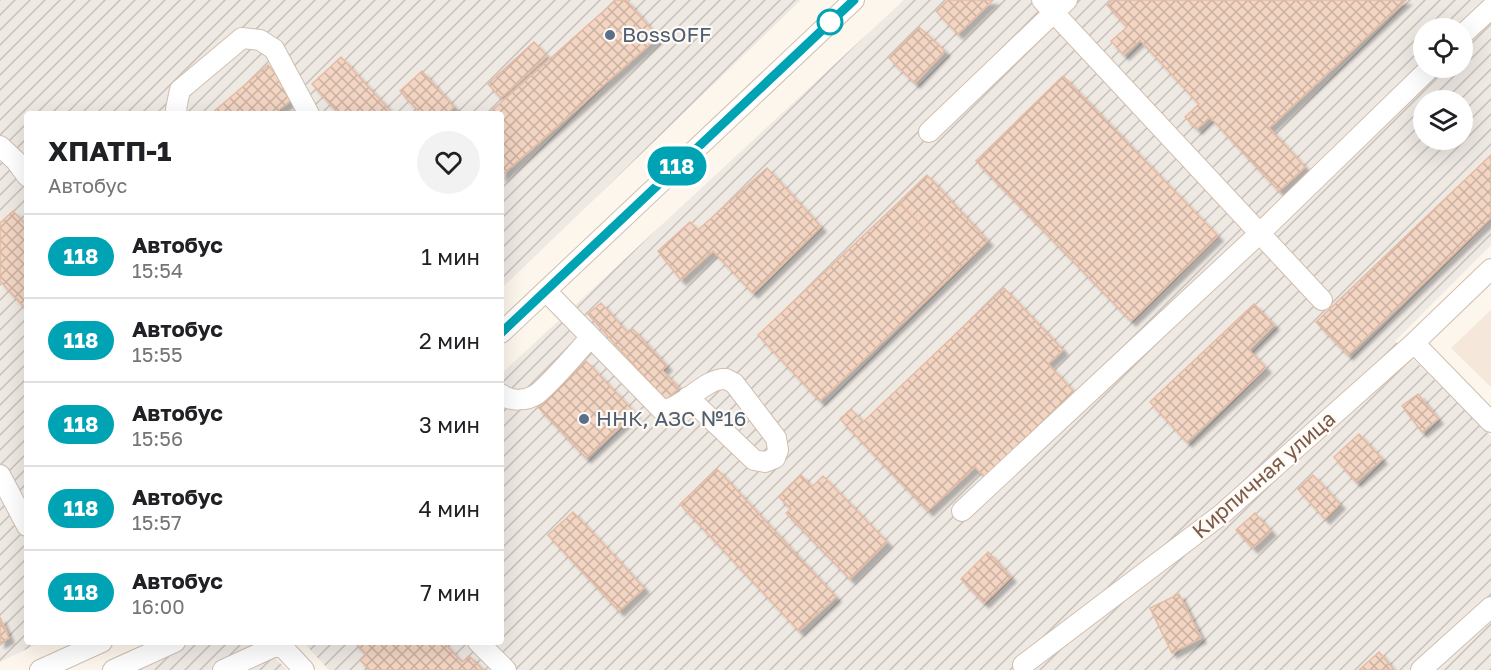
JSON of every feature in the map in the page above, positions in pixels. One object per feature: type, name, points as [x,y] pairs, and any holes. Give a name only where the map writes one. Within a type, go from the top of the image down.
[{"type":"street","points":[[504,330],[854,0]]},
{"type":"street","points":[[929,132],[1054,4],[1322,300]]},
{"type":"street","points":[[1473,25],[1491,8]]},
{"type":"street","points":[[176,111],[180,90],[242,38],[260,40],[274,49],[307,111]]},
{"type":"street","points":[[962,511],[1260,233],[1420,78]]},
{"type":"street","points":[[0,146],[24,172]]},
{"type":"street","name":"Кирпичная улица","points":[[1023,665],[1222,514],[1414,343],[1491,269]]},
{"type":"street","points":[[546,291],[662,410],[668,409],[688,397],[715,381],[725,379],[734,383],[776,438],[778,450],[775,458],[765,462],[754,460],[688,397]]},
{"type":"street","points":[[504,397],[520,400],[535,395],[591,338]]},
{"type":"street","points":[[1414,343],[1491,422]]},
{"type":"street","points":[[0,475],[24,520]]},
{"type":"street","points":[[1421,670],[1491,607]]},
{"type":"street","points":[[40,670],[92,645]]},
{"type":"street","points":[[113,670],[167,645]]},
{"type":"street","points":[[224,670],[275,645]]},
{"type":"street","points":[[281,645],[304,670]]},
{"type":"street","points":[[481,645],[506,670]]},
{"type":"shaded area","points":[[0,0],[801,0],[504,286],[504,111],[24,111],[24,645],[35,645],[0,662]]},
{"type":"shaded area","points":[[904,0],[1491,0],[1491,245],[1395,341],[1491,436],[1491,670],[329,670],[306,645],[504,645],[504,371]]},
{"type":"shaded area","points":[[1491,310],[1491,387],[1451,348]]},
{"type":"shaded area","points":[[174,645],[262,645],[287,670],[116,670]]},
{"type":"building","points":[[616,0],[626,0],[658,37],[504,173],[504,111],[491,111]]},
{"type":"building","points":[[948,0],[993,0],[958,34],[936,11]]},
{"type":"building","points":[[1113,0],[1406,0],[1269,128],[1305,167],[1279,191],[1210,117],[1197,129],[1185,117],[1199,104],[1140,40],[1124,55],[1111,41],[1127,27],[1107,5]]},
{"type":"building","points":[[919,27],[945,51],[915,83],[889,58]]},
{"type":"building","points":[[534,42],[547,56],[501,98],[488,84]]},
{"type":"building","points":[[341,57],[390,111],[336,111],[312,84]]},
{"type":"building","points":[[268,65],[295,97],[278,111],[214,111]]},
{"type":"building","points":[[422,71],[454,107],[450,111],[418,111],[400,91]]},
{"type":"building","points":[[1063,76],[1218,236],[1131,321],[976,161]]},
{"type":"building","points":[[1491,155],[1491,218],[1348,355],[1316,322]]},
{"type":"building","points":[[767,168],[821,227],[753,293],[713,251],[681,280],[658,251],[690,222],[698,230]]},
{"type":"building","points":[[927,175],[988,241],[961,267],[899,202]]},
{"type":"building","points":[[899,202],[961,267],[820,401],[758,335]]},
{"type":"building","points":[[13,211],[24,223],[24,307],[0,281],[0,223]]},
{"type":"building","points":[[1004,288],[1063,350],[1048,364],[1074,392],[985,477],[975,467],[928,511],[840,419],[851,409],[863,422]]},
{"type":"building","points":[[601,303],[628,333],[633,329],[667,366],[662,370],[679,388],[666,400],[588,314]]},
{"type":"building","points":[[1254,304],[1274,325],[1249,350],[1266,368],[1187,442],[1150,402]]},
{"type":"building","points":[[586,361],[635,413],[586,458],[538,407]]},
{"type":"building","points":[[1418,394],[1438,419],[1422,432],[1402,406]]},
{"type":"building","points":[[1359,434],[1382,459],[1356,482],[1334,457]]},
{"type":"building","points":[[717,469],[836,597],[799,631],[680,504]]},
{"type":"building","points":[[801,475],[812,487],[823,476],[887,542],[850,579],[786,513],[791,509],[779,497]]},
{"type":"building","points":[[1313,475],[1340,504],[1325,519],[1298,489]]},
{"type":"building","points":[[573,512],[644,588],[619,611],[548,535]]},
{"type":"building","points":[[1255,513],[1271,531],[1253,548],[1236,530]]},
{"type":"building","points":[[988,552],[1011,577],[984,603],[961,579]]},
{"type":"building","points":[[1179,594],[1201,638],[1172,653],[1150,608]]},
{"type":"building","points":[[0,617],[9,638],[0,643]]},
{"type":"building","points":[[357,645],[446,645],[462,662],[469,656],[483,670],[370,670],[360,660],[366,654]]},
{"type":"building","points":[[1379,652],[1394,670],[1359,670]]},
{"type":"bus line","name":"118","points":[[504,330],[854,0]]},
{"type":"place","name":"BossOFF","points":[[610,35]]},
{"type":"place","name":"ННК, АЗС №16","points":[[584,419]]}]
